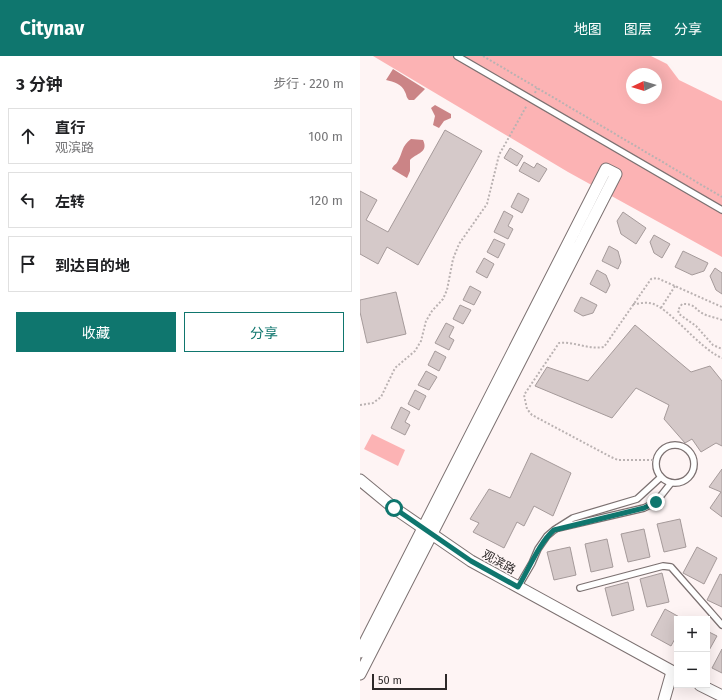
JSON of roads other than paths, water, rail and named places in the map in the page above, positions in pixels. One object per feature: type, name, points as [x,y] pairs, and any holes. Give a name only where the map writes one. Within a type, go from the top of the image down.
[{"type":"street","points":[[360,652],[422,527],[606,169],[616,174],[360,674]]},
{"type":"street","name":"观滨路","points":[[360,480],[394,508],[471,561],[674,673]]},
{"type":"street","points":[[664,700],[674,673]]},
{"type":"street","points":[[706,688],[722,696]]},
{"type":"lane","points":[[457,56],[722,210]]},
{"type":"lane","points":[[674,445],[686,448],[691,453],[694,465],[689,477],[678,483],[671,483],[661,477],[656,466],[657,460],[663,450],[674,445]]},
{"type":"lane","points":[[518,587],[532,563],[538,549],[547,536],[554,530],[573,518],[637,499],[661,477]]},
{"type":"lane","points":[[554,530],[644,508],[656,502],[671,483]]},
{"type":"lane","points":[[580,588],[662,566],[671,567],[722,626]]}]
